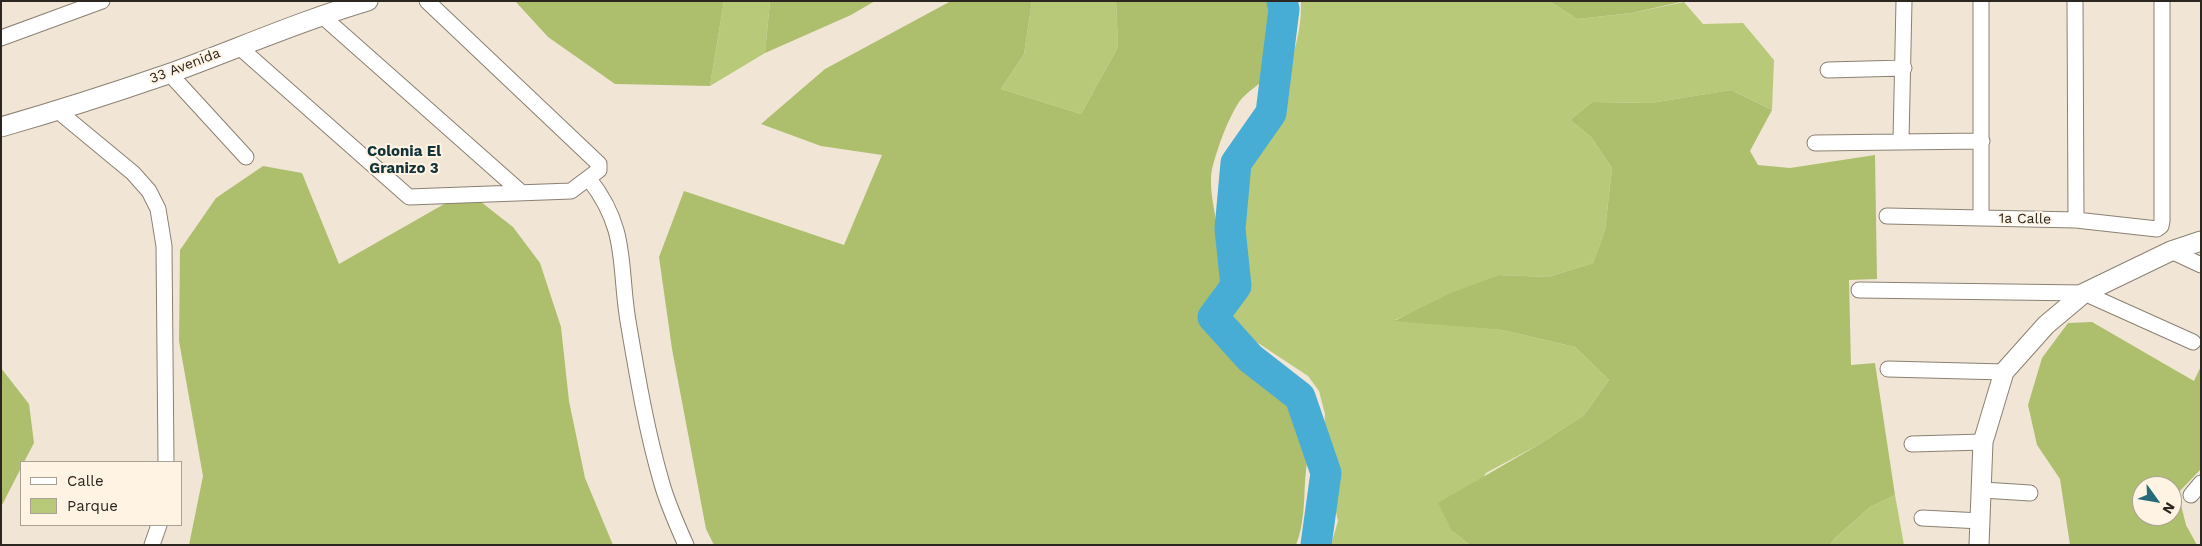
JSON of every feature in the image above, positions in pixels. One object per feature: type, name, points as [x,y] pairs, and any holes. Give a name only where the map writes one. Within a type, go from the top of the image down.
[{"type":"street","points":[[1,38],[102,1]]},
{"type":"street","name":"33 Avenida","points":[[1,127],[58,111],[168,73],[321,15],[368,1]]},
{"type":"street","points":[[238,46],[409,197],[571,191],[599,170],[599,164],[427,1]]},
{"type":"street","points":[[1901,141],[1904,1]]},
{"type":"street","points":[[1981,1],[1981,218]]},
{"type":"street","points":[[2075,1],[2076,220]]},
{"type":"street","name":"1a Calle","points":[[1888,216],[2076,220],[2157,229],[2161,226],[2162,1]]},
{"type":"street","points":[[321,15],[522,193]]},
{"type":"street","points":[[1828,70],[1904,68]]},
{"type":"street","points":[[168,73],[246,157]]},
{"type":"street","points":[[58,111],[133,174],[148,191],[158,210],[164,246],[166,461]]},
{"type":"street","points":[[1815,143],[1982,141]]},
{"type":"street","points":[[589,179],[608,206],[621,245],[628,325],[646,419],[662,486],[686,545]]},
{"type":"street","points":[[1979,545],[1983,442],[2004,372],[2046,325],[2084,293],[2171,251],[2201,241]]},
{"type":"street","points":[[2171,251],[2201,265]]},
{"type":"street","points":[[1859,290],[2084,293],[2193,342]]},
{"type":"street","points":[[1888,369],[2004,372]]},
{"type":"street","points":[[1912,444],[1983,442]]},
{"type":"street","points":[[1982,490],[2030,493]]},
{"type":"street","points":[[1922,518],[1981,521]]},
{"type":"street","points":[[152,545],[160,526]]},
{"type":"green space","points":[[515,1],[724,1],[710,86],[615,84],[548,37]]},
{"type":"green space","points":[[724,1],[770,1],[765,53],[710,86]]},
{"type":"green space","points":[[770,1],[875,1],[851,15],[765,53]]},
{"type":"green space","points":[[951,1],[1032,1],[1024,54],[1001,89],[1081,114],[1118,47],[1116,1],[1285,1],[1284,39],[1279,58],[1270,74],[1239,102],[1224,133],[1213,165],[1211,187],[1222,254],[1222,269],[1220,285],[1210,313],[1213,321],[1222,331],[1270,369],[1287,386],[1294,395],[1305,418],[1308,432],[1308,451],[1303,514],[1296,545],[714,545],[706,529],[672,349],[659,257],[684,191],[844,245],[882,155],[821,146],[761,124],[825,69]]},
{"type":"green space","points":[[1032,1],[1116,1],[1118,47],[1081,114],[1001,89],[1024,54]]},
{"type":"green space","points":[[1301,1],[1549,1],[1577,19],[1632,13],[1684,2],[1703,24],[1743,23],[1774,60],[1772,110],[1731,90],[1651,103],[1592,102],[1570,120],[1591,137],[1612,168],[1605,230],[1593,263],[1548,277],[1499,275],[1395,320],[1502,330],[1575,347],[1609,380],[1584,415],[1540,444],[1486,473],[1452,531],[1470,545],[1331,545],[1338,521],[1327,471],[1324,435],[1325,414],[1319,391],[1308,376],[1238,328],[1231,316],[1246,273],[1247,258],[1229,182],[1230,161],[1240,140],[1272,98],[1286,72],[1299,31]]},
{"type":"green space","points":[[1549,1],[1685,1],[1632,13],[1577,19]]},
{"type":"green space","points":[[1731,90],[1772,110],[1750,151],[1758,165],[1790,168],[1875,155],[1877,279],[1849,280],[1851,365],[1875,363],[1895,495],[1870,507],[1835,538],[1830,545],[1470,545],[1452,531],[1438,503],[1540,444],[1584,415],[1609,380],[1575,347],[1502,330],[1394,321],[1451,293],[1499,275],[1548,277],[1593,263],[1605,230],[1612,168],[1591,137],[1570,120],[1592,102],[1651,103]]},
{"type":"green space","points":[[263,166],[302,173],[339,264],[467,191],[513,227],[540,263],[561,327],[569,401],[585,478],[613,545],[189,545],[203,476],[179,341],[180,250],[216,198]]},
{"type":"green space","points":[[2092,322],[2194,381],[2201,366],[2201,469],[2182,489],[2182,476],[2132,476],[2132,526],[2182,526],[2182,509],[2186,525],[2197,545],[2070,545],[2060,479],[2037,445],[2028,405],[2042,358],[2068,323]]},
{"type":"green space","points":[[1,368],[29,404],[34,443],[25,461],[20,461],[20,470],[1,507]]},
{"type":"green space","points":[[1895,495],[1904,545],[1830,545],[1835,538],[1870,507]]},
{"type":"waterway","points":[[1282,1],[1284,9],[1271,113],[1236,163],[1230,229],[1236,286],[1213,317],[1250,358],[1300,397],[1326,473],[1316,545]]},
{"type":"district","name":"Colonia El Granizo 3","points":[[404,160]]}]
